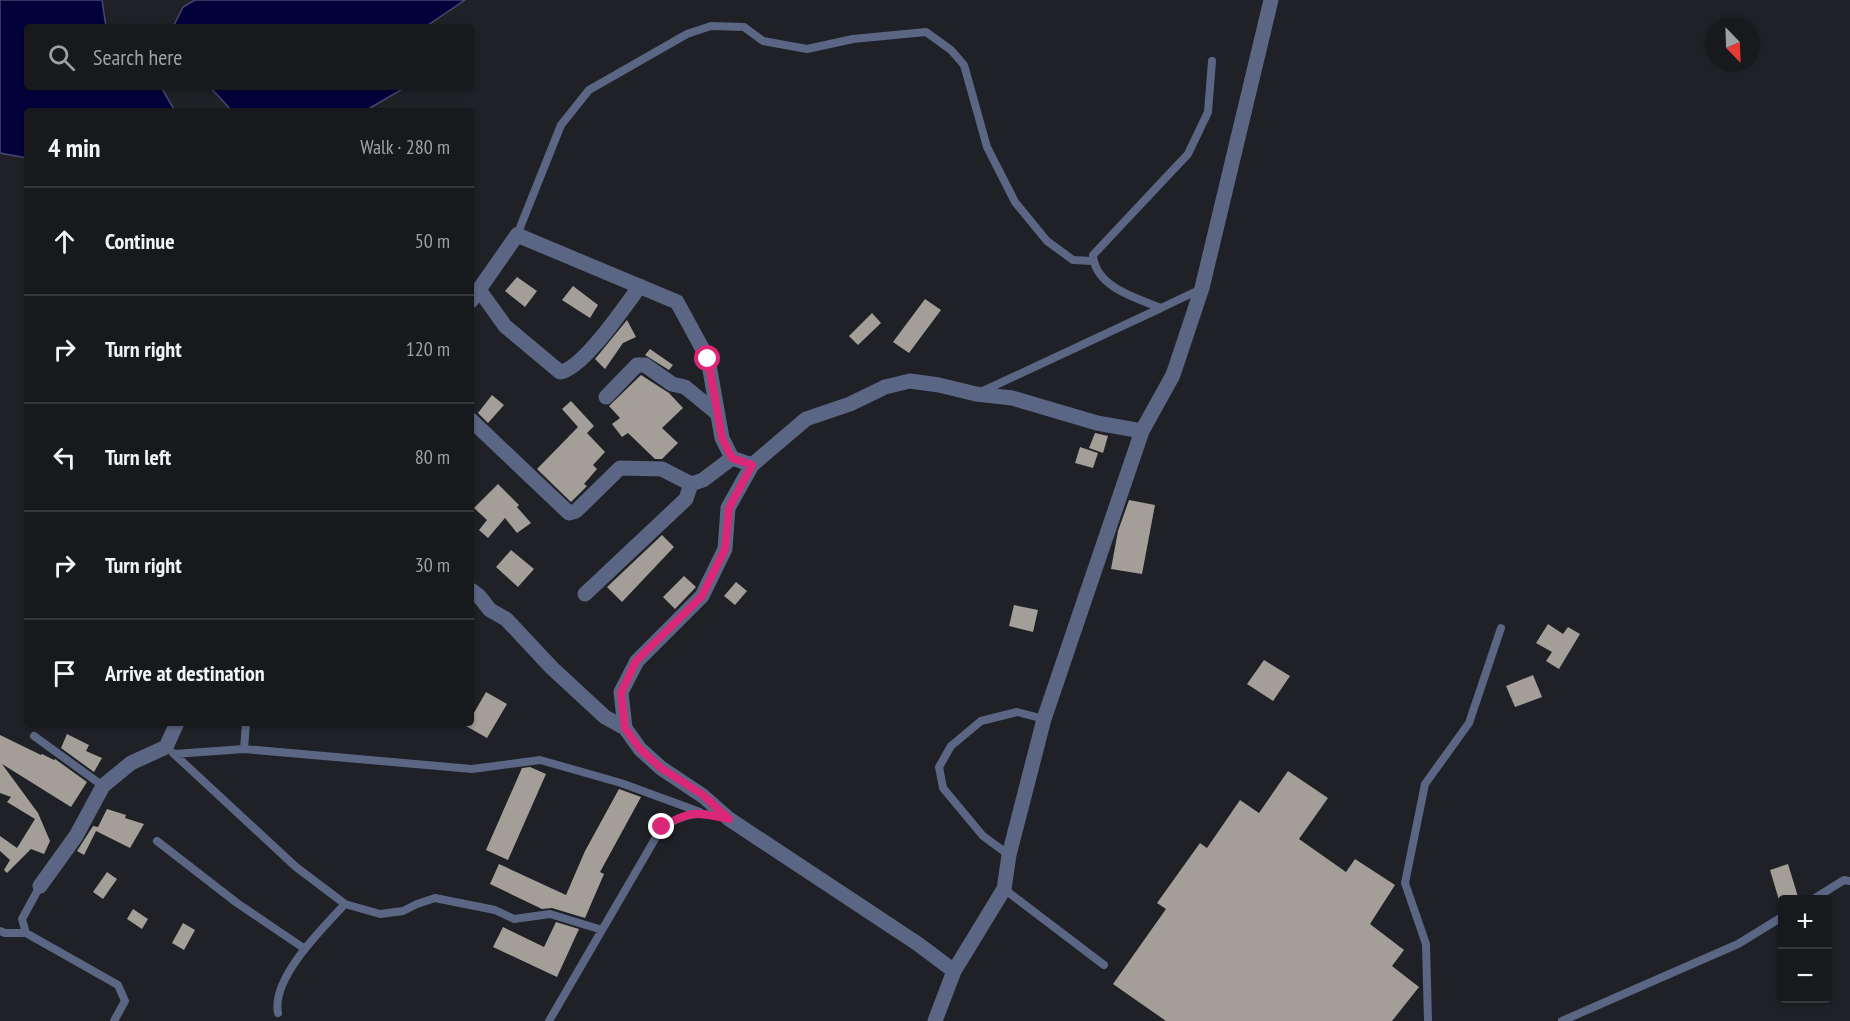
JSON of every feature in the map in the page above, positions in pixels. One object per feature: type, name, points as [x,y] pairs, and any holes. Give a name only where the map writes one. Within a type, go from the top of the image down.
[{"type":"street","points":[[935,1021],[954,971],[1005,889],[1009,855],[1044,719],[1142,431],[1173,375],[1202,288],[1271,0]]},
{"type":"street","points":[[640,286],[599,341],[567,371],[560,372],[505,326],[475,296],[517,235],[640,286],[677,302],[708,359],[722,438],[732,458],[752,465]]},
{"type":"street","points":[[606,397],[637,365],[645,365],[672,384],[685,387],[718,414]]},
{"type":"street","points":[[625,728],[621,693],[636,661],[702,596],[725,549],[729,508],[752,465],[806,419],[850,404],[885,387],[910,381],[976,394],[1012,398],[1097,423],[1142,431]]},
{"type":"street","points":[[474,423],[569,513],[576,511],[620,468],[662,469],[691,484],[703,480],[732,458]]},
{"type":"street","points":[[585,594],[686,498],[691,484]]},
{"type":"street","points":[[474,593],[490,610],[506,619],[552,668],[604,717],[625,728],[640,749],[661,768],[703,795],[729,819],[918,944],[954,971]]},
{"type":"street","points":[[40,886],[76,836],[103,786],[131,763],[170,751],[176,726]]},
{"type":"lane","points":[[517,235],[561,125],[589,90],[687,34],[711,26],[744,27],[763,41],[807,49],[853,39],[926,32],[951,50],[964,65],[987,147],[1015,202],[1047,241],[1073,260],[1093,261]]},
{"type":"lane","points":[[1161,308],[1119,291],[1102,276],[1093,261],[1093,255],[1188,154],[1208,112],[1212,61]]},
{"type":"lane","points":[[976,394],[1202,288]]},
{"type":"lane","points":[[1428,1021],[1426,944],[1405,883],[1425,784],[1469,723],[1501,628]]},
{"type":"lane","points":[[1009,855],[983,836],[943,788],[939,767],[951,746],[981,721],[1017,712],[1044,719]]},
{"type":"lane","points":[[244,749],[246,726]]},
{"type":"lane","points":[[34,736],[103,786]]},
{"type":"lane","points":[[170,751],[244,749],[472,769],[540,760],[621,783],[700,812],[729,819]]},
{"type":"lane","points":[[170,751],[296,867],[345,904],[380,914],[403,911],[435,898],[495,910],[514,919],[550,914],[602,930]]},
{"type":"lane","points":[[549,1021],[662,827],[678,818],[700,812]]},
{"type":"lane","points":[[157,841],[237,903],[305,949]]},
{"type":"lane","points":[[1820,895],[1844,880],[1850,882]]},
{"type":"lane","points":[[26,933],[22,920],[40,886]]},
{"type":"lane","points":[[1005,889],[1104,964]]},
{"type":"lane","points":[[278,1013],[277,1005],[289,969],[345,904]]},
{"type":"lane","points":[[1562,1021],[1738,944],[1778,919]]},
{"type":"lane","points":[[0,931],[26,933],[118,985],[125,1001],[114,1021]]},
{"type":"shaded area","points":[[0,0],[102,0],[106,24],[24,24],[24,90],[163,90],[173,108],[24,108],[24,157],[0,153]]},
{"type":"shaded area","points":[[195,0],[465,0],[429,24],[174,24],[183,7]]},
{"type":"shaded area","points":[[213,90],[401,90],[370,108],[229,108]]},
{"type":"building","points":[[517,277],[537,291],[525,307],[505,291]]},
{"type":"building","points":[[573,286],[598,305],[590,318],[562,300]]},
{"type":"building","points":[[925,299],[941,310],[909,353],[893,342]]},
{"type":"building","points":[[872,313],[881,323],[858,345],[849,336]]},
{"type":"building","points":[[627,320],[636,337],[623,343],[605,369],[595,359]]},
{"type":"building","points":[[650,349],[673,365],[669,370],[645,355]]},
{"type":"building","points":[[641,375],[669,393],[683,408],[662,428],[678,443],[662,459],[655,459],[628,433],[622,437],[612,424],[620,418],[609,406]]},
{"type":"building","points":[[492,395],[504,405],[488,423],[478,413]]},
{"type":"building","points":[[571,401],[594,426],[587,433],[605,452],[593,465],[597,469],[584,484],[587,486],[571,502],[537,469],[578,427],[562,409]]},
{"type":"building","points":[[1095,433],[1108,436],[1103,453],[1089,448]]},
{"type":"building","points":[[1080,447],[1098,453],[1093,468],[1075,463]]},
{"type":"building","points":[[498,484],[519,505],[517,507],[531,523],[517,533],[505,518],[488,538],[479,530],[487,520],[474,508]]},
{"type":"building","points":[[1129,500],[1155,505],[1142,574],[1111,569],[1118,531]]},
{"type":"building","points":[[662,535],[674,547],[622,602],[607,587]]},
{"type":"building","points":[[511,550],[534,569],[518,587],[496,567]]},
{"type":"building","points":[[684,576],[696,587],[675,609],[663,597]]},
{"type":"building","points":[[736,582],[747,591],[735,605],[724,596]]},
{"type":"building","points":[[1014,605],[1038,610],[1033,632],[1009,626]]},
{"type":"building","points":[[1548,624],[1563,634],[1568,627],[1580,634],[1559,669],[1546,661],[1552,652],[1536,643]]},
{"type":"building","points":[[1264,660],[1290,676],[1273,701],[1247,684]]},
{"type":"building","points":[[1533,675],[1542,697],[1515,707],[1506,686]]},
{"type":"building","points":[[486,692],[507,704],[487,738],[466,726],[474,726],[474,713]]},
{"type":"building","points":[[67,734],[89,745],[86,751],[102,758],[94,772],[61,748]]},
{"type":"building","points":[[0,735],[41,755],[55,759],[87,782],[71,807],[2,764],[38,813],[50,841],[44,854],[31,849],[7,873],[4,870],[10,860],[0,851],[0,836],[17,848],[35,819],[7,802],[11,797],[0,793]]},
{"type":"building","points":[[530,767],[546,774],[508,860],[486,850],[522,768]]},
{"type":"building","points":[[1288,771],[1328,798],[1299,839],[1346,872],[1355,859],[1395,885],[1370,924],[1404,950],[1392,966],[1419,987],[1392,1021],[1166,1021],[1113,984],[1166,909],[1157,903],[1200,843],[1207,848],[1240,800],[1259,813]]},
{"type":"building","points":[[619,789],[641,797],[600,872],[604,874],[585,918],[552,908],[542,909],[490,884],[499,864],[566,895],[585,851]]},
{"type":"building","points":[[107,809],[144,824],[130,848],[96,831],[84,855],[77,851],[93,826],[98,827]]},
{"type":"building","points":[[1788,864],[1797,895],[1778,897],[1770,870]]},
{"type":"building","points":[[107,872],[117,879],[103,899],[93,892]]},
{"type":"building","points":[[133,909],[148,919],[142,929],[127,919]]},
{"type":"building","points":[[556,922],[579,929],[557,977],[493,947],[503,927],[544,947]]},
{"type":"building","points":[[183,923],[195,930],[184,950],[172,943]]},
{"type":"route","points":[[662,827],[678,818],[700,812],[729,819],[703,795],[661,768],[640,749],[625,728],[621,693],[636,661],[702,596],[725,549],[729,508],[752,465],[732,458],[722,438],[708,359]]}]
